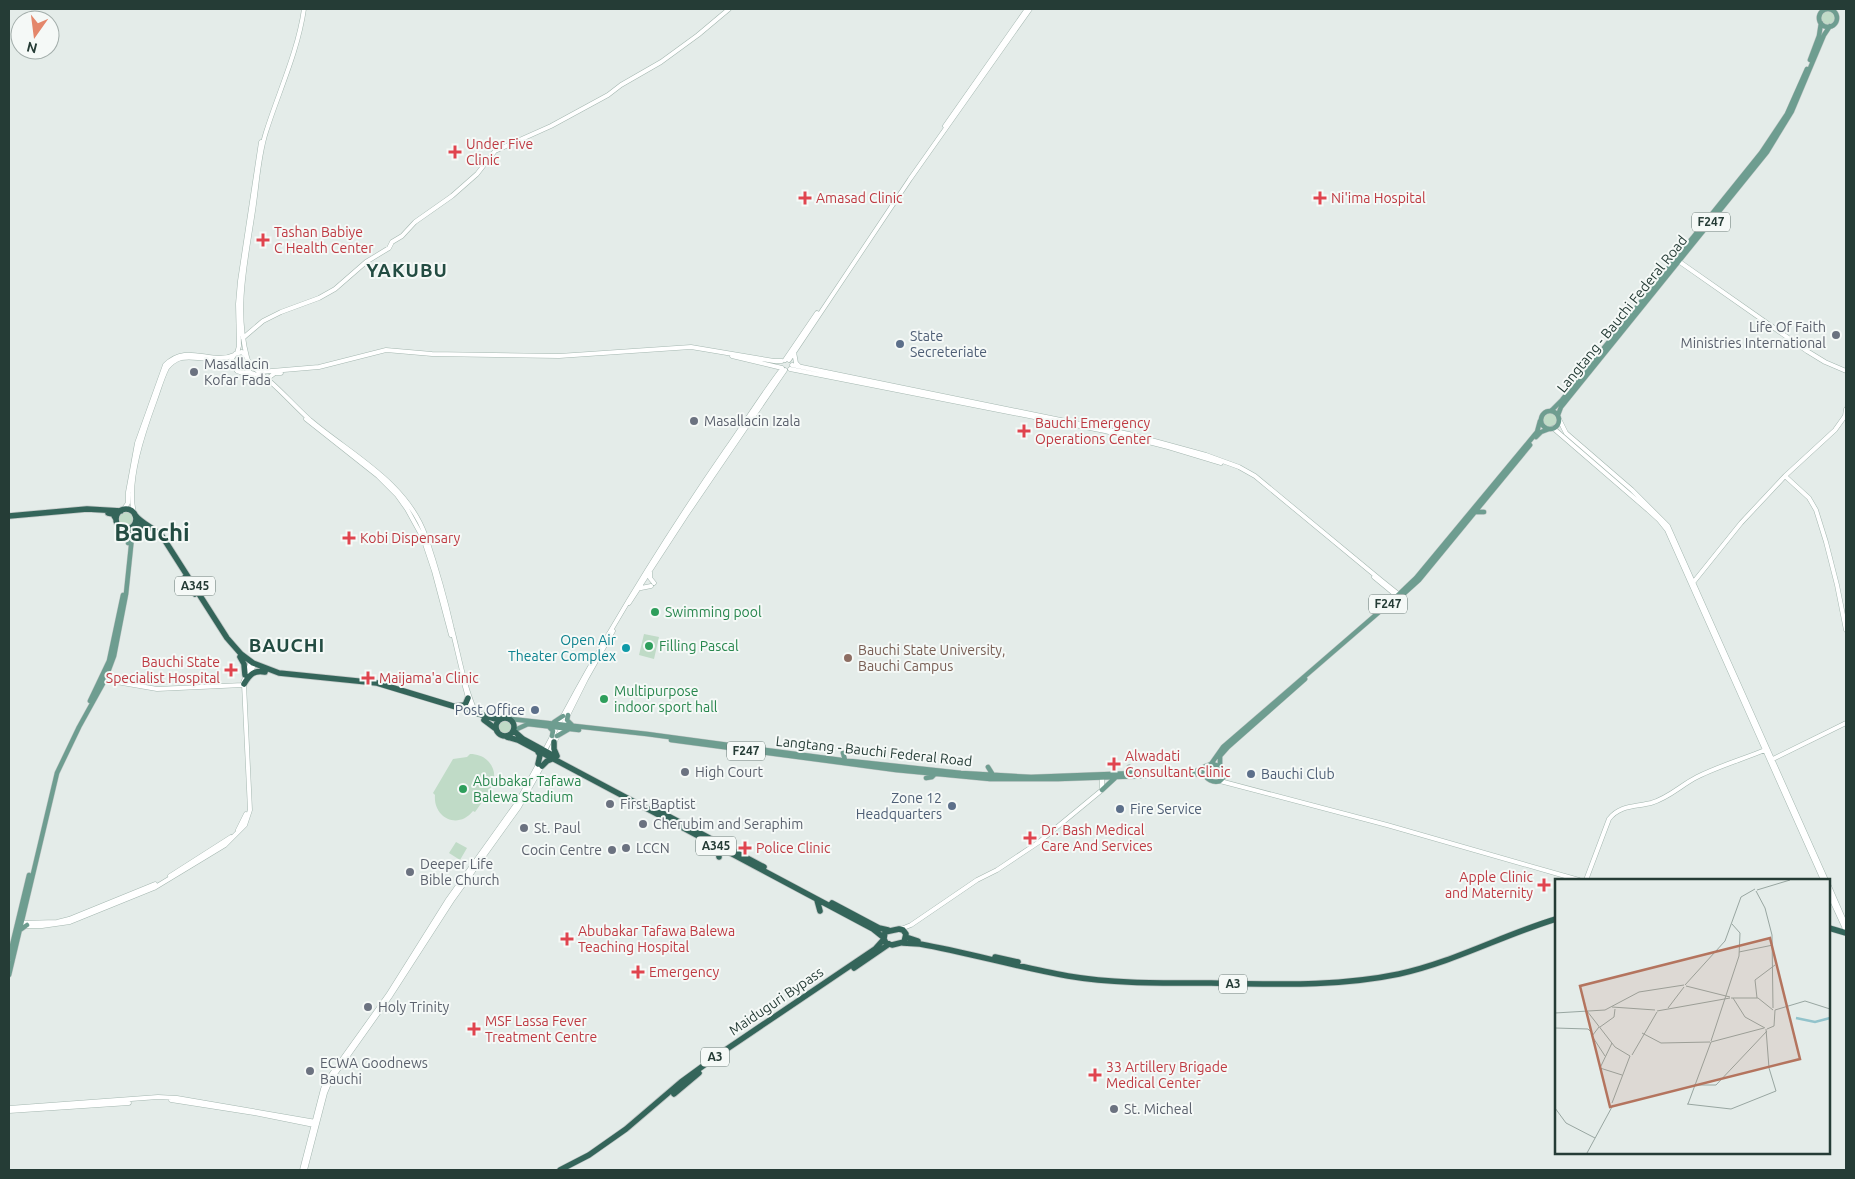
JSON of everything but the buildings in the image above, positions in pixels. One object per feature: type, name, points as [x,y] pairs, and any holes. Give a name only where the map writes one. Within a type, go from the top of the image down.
[{"type":"highway","name":"A345","points":[[9,517],[87,509],[129,510],[140,520],[155,529],[165,540],[227,638],[252,664],[279,672],[376,683],[455,706],[489,719],[499,720],[505,718],[511,720]]},
{"type":"highway","points":[[122,510],[116,519],[122,529],[133,527],[136,521],[135,514]]},
{"type":"highway","name":"A345","points":[[9,517],[90,511],[110,513],[116,519]]},
{"type":"highway","name":"A345","points":[[133,527],[140,525],[146,527],[164,542],[225,640],[240,657],[252,664],[267,672],[279,675],[377,686],[473,713],[489,722],[500,735],[560,759],[804,890],[879,928],[888,930]]},
{"type":"highway","points":[[240,657],[245,666],[245,675]]},
{"type":"highway","points":[[244,685],[254,672],[267,672]]},
{"type":"highway","points":[[455,706],[463,706],[468,698]]},
{"type":"highway","points":[[496,729],[499,720]]},
{"type":"highway","points":[[507,737],[514,730],[514,723],[511,720]]},
{"type":"highway","name":"A345","points":[[514,730],[523,739],[547,754],[639,802]]},
{"type":"highway","points":[[554,738],[554,751],[560,759]]},
{"type":"highway","points":[[536,750],[540,755],[540,765],[547,761],[547,754]]},
{"type":"highway","name":"A345","points":[[685,827],[718,847],[876,931],[884,938]]},
{"type":"highway","points":[[718,847],[719,857]]},
{"type":"highway","points":[[817,900],[820,911]]},
{"type":"highway","name":"A3","points":[[884,938],[888,930],[904,936],[1046,970],[1135,981],[1287,983],[1349,979],[1395,973],[1555,918]]},
{"type":"highway","points":[[1830,930],[1846,929]]},
{"type":"highway","points":[[1830,930],[1846,929]]},
{"type":"highway","name":"A3","points":[[890,944],[904,936]]},
{"type":"highway","points":[[884,938],[890,944]]},
{"type":"highway","name":"Maiduguri Bypass","points":[[560,1170],[589,1155],[626,1129],[681,1082],[718,1054],[875,950],[884,938]]},
{"type":"highway","name":"Maiduguri Bypass","points":[[568,1170],[602,1151],[719,1058],[890,944]]},
{"type":"main road","name":"F247","points":[[1821,23],[1820,16],[1825,9],[1830,9],[1836,12],[1836,22],[1830,26]]},
{"type":"main road","points":[[1821,23],[1830,26]]},
{"type":"main road","name":"Langtang - Bauchi Federal Road","points":[[1558,417],[1561,406],[1757,159],[1779,127],[1801,82],[1819,36],[1821,23]]},
{"type":"main road","name":"Langtang - Bauchi Federal Road","points":[[1551,411],[1557,407],[1767,152],[1792,111],[1824,35],[1830,26]]},
{"type":"main road","name":"F247","points":[[1204,775],[1209,765],[1232,738],[1398,597],[1459,527],[1537,432],[1544,412],[1551,411]]},
{"type":"main road","points":[[1551,411],[1558,417]]},
{"type":"main road","name":"F247","points":[[1220,767],[1220,756],[1228,747],[1353,634],[1419,580],[1539,434],[1558,425],[1558,417]]},
{"type":"main road","points":[[1540,420],[1542,425],[1551,429]]},
{"type":"main road","points":[[1476,512],[1484,512]]},
{"type":"main road","points":[[9,958],[23,914],[58,773],[79,727],[106,680],[114,656],[124,611],[133,527]]},
{"type":"main road","points":[[9,975],[55,772],[101,681],[111,654],[120,615],[127,570],[128,538],[126,532],[122,529]]},
{"type":"main road","points":[[1393,592],[1398,597]]},
{"type":"main road","points":[[1393,592],[1398,597]]},
{"type":"main road","points":[[565,716],[574,728],[554,738],[549,725],[565,716]]},
{"type":"main road","name":"Langtang - Bauchi Federal Road","points":[[511,720],[935,774],[1021,780],[1196,771],[1209,765]]},
{"type":"main road","name":"Langtang - Bauchi Federal Road","points":[[514,730],[528,724],[549,725]]},
{"type":"main road","name":"Langtang - Bauchi Federal Road","points":[[765,752],[993,775],[1031,777],[1102,776],[1115,778],[1190,774],[1204,775],[1211,780],[1222,779]]},
{"type":"main road","points":[[843,753],[845,760]]},
{"type":"main road","points":[[1209,765],[1220,767],[1224,773],[1222,779]]},
{"type":"main road","points":[[1129,766],[1133,773]]},
{"type":"main road","points":[[988,767],[993,775]]},
{"type":"main road","points":[[926,778],[932,777],[935,774]]},
{"type":"main road","points":[[1102,790],[1115,778]]},
{"type":"main road","points":[[19,926],[27,924],[23,914]]},
{"type":"street","points":[[248,372],[250,366],[243,338],[241,303],[262,148],[298,37],[303,9]]},
{"type":"street","points":[[303,9],[258,156],[240,281],[238,304],[239,346],[231,360],[240,373],[248,372],[257,375],[272,386],[314,427],[378,476],[397,495],[407,509],[422,536],[434,571],[473,713]]},
{"type":"street","points":[[243,338],[263,321],[335,289],[354,272],[389,248],[392,242],[402,236],[415,222],[466,184],[495,151],[551,126],[608,95],[685,45],[728,9]]},
{"type":"street","points":[[620,617],[786,368],[785,360],[928,149],[1027,9]]},
{"type":"street","points":[[260,372],[319,367],[386,350],[432,354],[559,356],[691,347],[774,361],[785,360],[794,352],[910,179],[1030,9]]},
{"type":"street","points":[[1677,261],[1807,351],[1825,362],[1846,371]]},
{"type":"street","points":[[267,379],[275,374],[319,369],[386,352],[559,358],[706,350],[786,368],[1105,431],[1168,447],[1236,468],[1254,477],[1393,592]]},
{"type":"street","points":[[794,352],[796,363],[799,366]]},
{"type":"street","points":[[122,510],[128,503],[128,492],[137,444],[165,365],[172,359],[184,354],[223,358],[244,353],[247,357]]},
{"type":"street","points":[[135,514],[132,494],[140,444],[167,368],[177,360],[185,358],[225,362],[234,366]]},
{"type":"street","points":[[785,360],[786,368]]},
{"type":"street","points":[[772,364],[776,371],[774,379]]},
{"type":"street","points":[[250,366],[260,372],[312,421],[380,474],[412,510],[426,537],[440,579],[473,713]]},
{"type":"street","points":[[304,1170],[324,1086],[330,1076],[388,995],[448,903],[517,803],[547,754],[584,679],[664,541],[774,379],[786,368],[799,366],[1104,428],[1182,448],[1235,465],[1255,476],[1393,592]]},
{"type":"street","points":[[1692,584],[1740,524],[1785,476],[1835,430],[1845,416],[1846,409]]},
{"type":"street","points":[[1558,417],[1566,432],[1668,526],[1824,879]]},
{"type":"street","points":[[1551,429],[1631,492]]},
{"type":"street","points":[[1785,476],[1809,498],[1816,510],[1837,585],[1846,630]]},
{"type":"street","points":[[640,589],[644,586],[653,585],[650,572]]},
{"type":"street","points":[[19,926],[27,924],[42,926],[70,922],[154,888],[210,855],[237,834],[245,824],[250,810],[244,685],[245,675],[252,664]]},
{"type":"street","points":[[244,685],[252,664]]},
{"type":"street","points":[[106,680],[158,689],[244,685]]},
{"type":"street","points":[[1753,719],[1765,750],[1788,797]]},
{"type":"street","points":[[1772,759],[1846,724]]},
{"type":"street","points":[[1586,879],[1609,819],[1614,813],[1620,809],[1665,798],[1706,772],[1765,750]]},
{"type":"street","points":[[904,936],[911,925],[977,880],[1003,867],[1039,842],[1102,790],[1102,776]]},
{"type":"street","points":[[1222,779],[1576,879]]},
{"type":"street","points":[[1830,889],[1839,914]]},
{"type":"street","points":[[1830,896],[1846,929]]},
{"type":"street","points":[[304,1170],[330,1081],[392,995],[448,903]]},
{"type":"street","points":[[9,1110],[168,1098],[235,1107],[316,1124]]},
{"type":"street","points":[[307,1122],[317,1114]]},
{"type":"street","points":[[307,1122],[312,1131]]},
{"type":"green space","points":[[1828,10],[1836,18],[1828,26],[1820,18]]},
{"type":"green space","points":[[1547,412],[1553,412],[1558,417],[1556,426],[1547,428],[1542,423],[1542,417]]},
{"type":"green space","points":[[124,511],[130,511],[135,516],[133,525],[124,527],[119,522],[119,516]]},
{"type":"green space","name":"Filling Pascal","points":[[644,634],[659,637],[654,659],[639,655]]},
{"type":"green space","points":[[503,719],[509,719],[514,724],[512,733],[503,735],[498,730],[498,724]]},
{"type":"green space","name":"Abubakar Tafawa Balewa Stadium","points":[[470,754],[475,754],[488,761],[492,767],[494,781],[488,794],[475,812],[473,811],[467,817],[460,820],[448,819],[438,810],[433,793],[453,759],[467,757]]},
{"type":"green space","points":[[456,842],[467,848],[460,860],[449,853]]},
{"type":"place","name":"Under Five Clinic","points":[[455,152]]},
{"type":"place","name":"Amasad Clinic","points":[[805,198]]},
{"type":"place","name":"Ni'ima Hospital","points":[[1320,198]]},
{"type":"place","name":"Tashan Babiye C Health Center","points":[[263,240]]},
{"type":"place","name":"Life Of Faith Ministries International","points":[[1836,335]]},
{"type":"place","name":"State Secreteriate","points":[[900,344]]},
{"type":"place","name":"Masallacin Kofar Fada","points":[[194,372]]},
{"type":"place","name":"Masallacin Izala","points":[[694,421]]},
{"type":"place","name":"Bauchi Emergency Operations Center","points":[[1024,431]]},
{"type":"place","name":"Kobi Dispensary","points":[[349,538]]},
{"type":"place","name":"Swimming pool","points":[[655,612]]},
{"type":"place","name":"Filling Pascal","points":[[649,646]]},
{"type":"place","name":"Open Air Theater Complex","points":[[626,648]]},
{"type":"place","name":"Bauchi State University, Bauchi Campus","points":[[848,658]]},
{"type":"place","name":"Bauchi State Specialist Hospital","points":[[231,670]]},
{"type":"place","name":"Maijama'a Clinic","points":[[368,678]]},
{"type":"place","name":"Multipurpose indoor sport hall","points":[[604,699]]},
{"type":"place","name":"Post Office","points":[[535,710]]},
{"type":"place","name":"Alwadati Consultant Clinic","points":[[1114,764]]},
{"type":"place","name":"High Court","points":[[685,772]]},
{"type":"place","name":"Bauchi Club","points":[[1251,774]]},
{"type":"place","name":"Abubakar Tafawa Balewa Stadium","points":[[463,789]]},
{"type":"place","name":"First Baptist","points":[[610,804]]},
{"type":"place","name":"Zone 12 Headquarters","points":[[952,806]]},
{"type":"place","name":"Fire Service","points":[[1120,809]]},
{"type":"place","name":"Cherubim and Seraphim","points":[[643,824]]},
{"type":"place","name":"St. Paul","points":[[524,828]]},
{"type":"place","name":"Dr. Bash Medical Care And Services","points":[[1030,838]]},
{"type":"place","name":"LCCN","points":[[626,848]]},
{"type":"place","name":"Police Clinic","points":[[745,848]]},
{"type":"place","name":"Cocin Centre","points":[[612,850]]},
{"type":"place","name":"Deeper Life Bible Church","points":[[410,872]]},
{"type":"place","name":"Apple Clinic and Maternity","points":[[1544,885]]},
{"type":"place","name":"Abubakar Tafawa Balewa Teaching Hospital","points":[[567,939]]},
{"type":"place","name":"Emergency","points":[[638,972]]},
{"type":"place","name":"Holy Trinity","points":[[368,1007]]},
{"type":"place","name":"MSF Lassa Fever Treatment Centre","points":[[474,1029]]},
{"type":"place","name":"ECWA Goodnews Bauchi","points":[[310,1071]]},
{"type":"place","name":"33 Artillery Brigade Medical Center","points":[[1095,1075]]},
{"type":"place","name":"St. Micheal","points":[[1114,1109]]},
{"type":"district","name":"YAKUBU","points":[[407,270]]},
{"type":"district","name":"Bauchi","points":[[152,533]]},
{"type":"district","name":"BAUCHI","points":[[287,645]]}]
